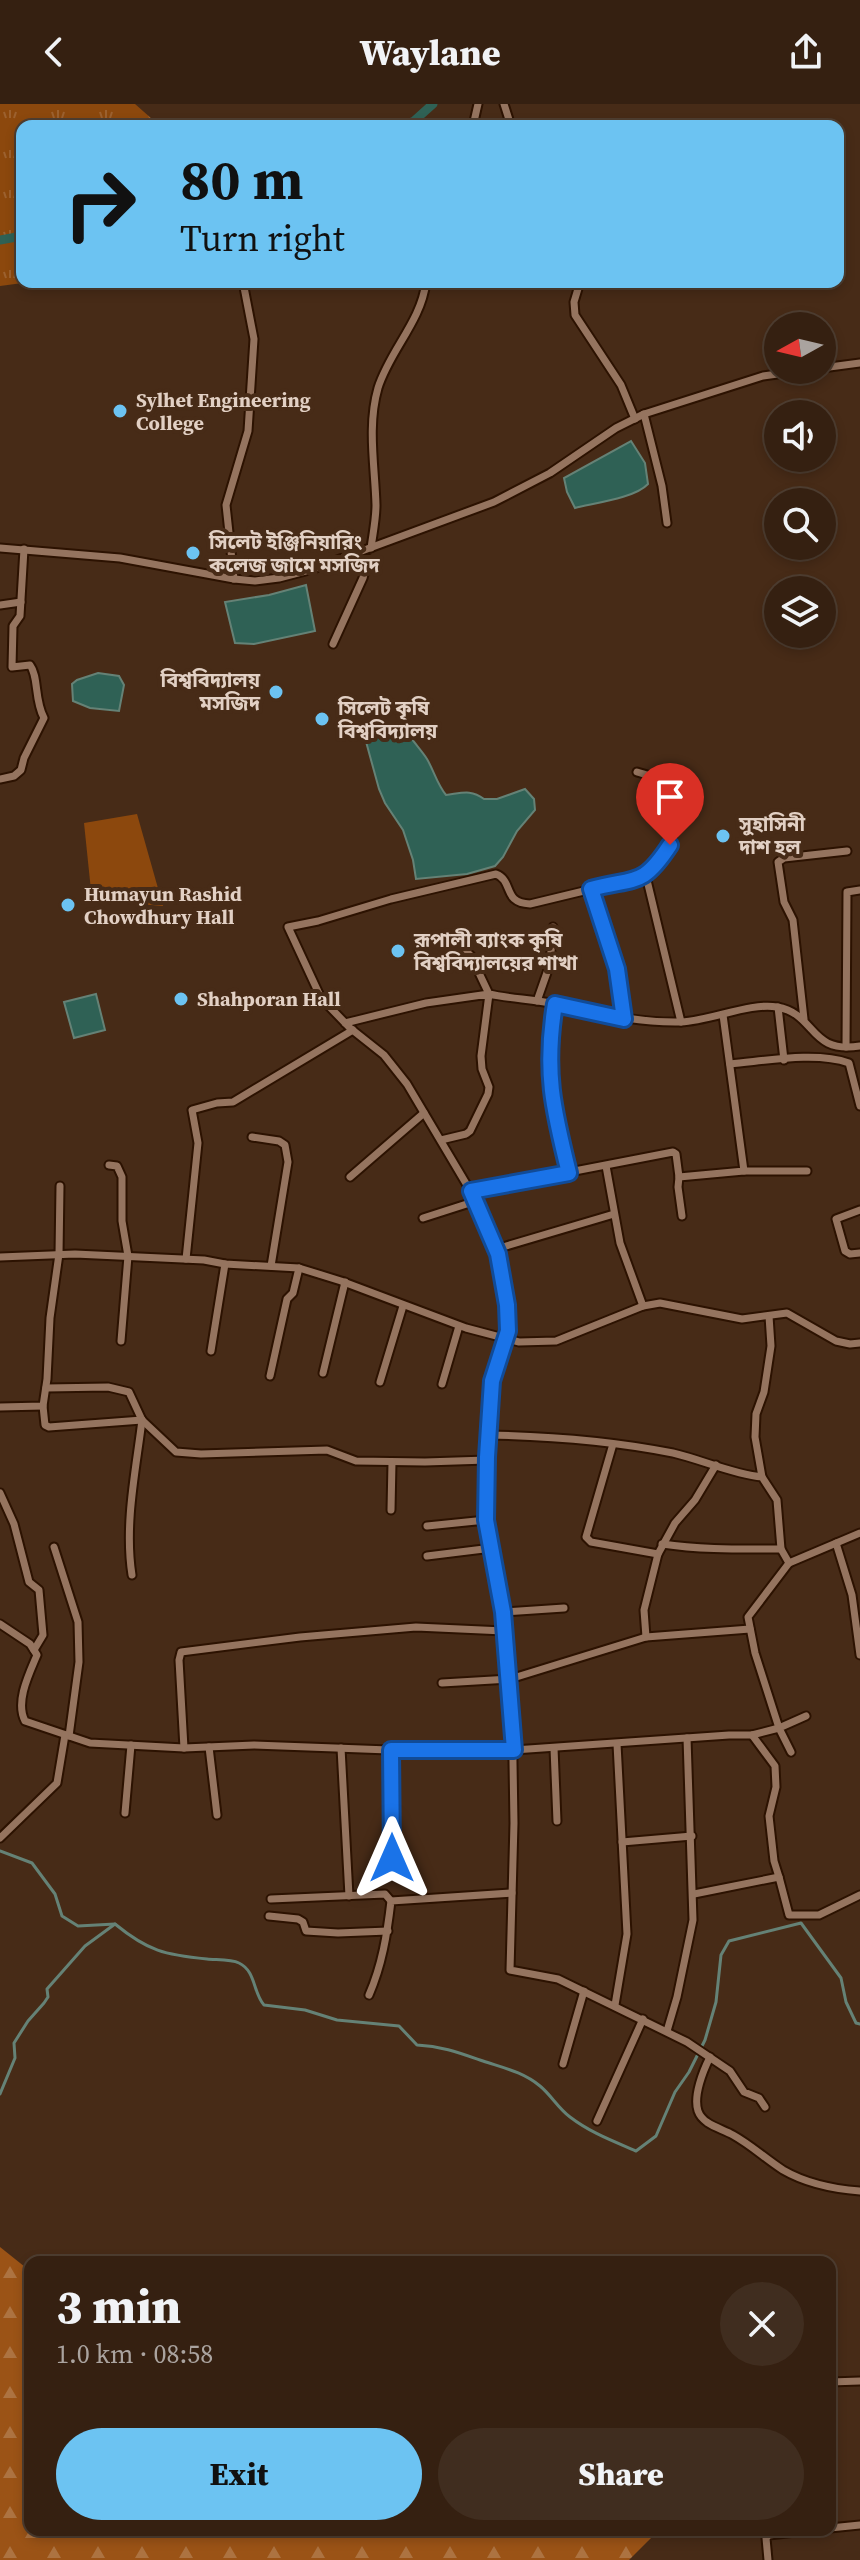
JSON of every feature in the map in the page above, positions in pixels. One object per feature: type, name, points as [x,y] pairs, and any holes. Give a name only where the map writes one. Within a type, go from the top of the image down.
[{"type":"street","points":[[234,579],[226,505],[248,431],[254,339],[244,288]]},
{"type":"street","points":[[371,548],[376,514],[373,481],[375,404],[384,373],[413,326],[424,288]]},
{"type":"street","points":[[578,288],[574,302],[575,315],[621,385],[635,419]]},
{"type":"street","points":[[836,366],[860,363]]},
{"type":"street","points":[[0,548],[120,558],[234,579],[255,581],[279,578],[313,569],[494,502],[550,473],[616,428],[644,414],[764,376]]},
{"type":"street","points":[[644,414],[662,486],[667,523]]},
{"type":"street","points":[[0,779],[14,776],[21,770],[44,718],[36,699],[34,669],[30,665],[12,667],[13,626],[20,616],[24,549]]},
{"type":"street","points":[[333,644],[359,589],[368,559]]},
{"type":"street","points":[[0,605],[21,602]]},
{"type":"street","points":[[637,772],[655,777],[666,787],[673,812],[670,845],[646,876],[522,904],[512,899],[504,879],[496,874],[288,927],[321,998],[345,1023],[384,1055],[424,1113],[471,1191],[496,1249],[507,1305],[508,1331],[492,1381],[486,1520],[503,1612],[514,1750],[510,1970],[558,1979],[667,2031],[730,2071],[744,2092],[759,2098],[765,2107]]},
{"type":"street","points":[[804,1021],[793,920],[784,902],[778,862],[784,858],[847,851]]},
{"type":"street","points":[[646,876],[681,1022]]},
{"type":"street","points":[[591,889],[617,969],[624,1019]]},
{"type":"street","points":[[846,1047],[847,892],[860,890]]},
{"type":"street","points":[[537,1001],[550,964],[553,927]]},
{"type":"street","points":[[441,1140],[470,1131],[489,1087],[481,1056],[489,994],[471,956],[463,948]]},
{"type":"street","points":[[345,1023],[426,1003],[489,994],[624,1019],[681,1022],[778,1007],[798,1014],[823,1042],[846,1047],[860,1046]]},
{"type":"street","points":[[555,1004],[550,1035],[550,1080],[569,1173]]},
{"type":"street","points":[[778,1007],[784,1060]]},
{"type":"street","points":[[723,1015],[744,1171]]},
{"type":"street","points":[[186,1259],[198,1143],[192,1110],[233,1102],[353,1030]]},
{"type":"street","points":[[730,1064],[839,1059],[849,1063],[860,1106]]},
{"type":"street","points":[[350,1177],[424,1113]]},
{"type":"street","points":[[252,1137],[279,1141],[285,1145],[288,1162],[271,1266]]},
{"type":"street","points":[[471,1191],[673,1152],[676,1154],[682,1216]]},
{"type":"street","points":[[109,1165],[117,1166],[122,1177],[122,1221],[128,1256],[121,1341]]},
{"type":"street","points":[[606,1166],[624,1257],[643,1306]]},
{"type":"street","points":[[679,1177],[744,1171],[807,1171]]},
{"type":"street","points":[[60,1186],[59,1254],[50,1318],[43,1406],[45,1425],[142,1420]]},
{"type":"street","points":[[423,1218],[476,1201]]},
{"type":"street","points":[[860,1210],[836,1219],[845,1251],[860,1253]]},
{"type":"street","points":[[496,1249],[614,1214]]},
{"type":"street","points":[[0,1257],[59,1254],[128,1256],[299,1268],[345,1282],[459,1326],[505,1340],[534,1343],[577,1335],[643,1306],[660,1303],[742,1319],[787,1313],[836,1341],[860,1343]]},
{"type":"street","points":[[211,1351],[225,1264]]},
{"type":"street","points":[[270,1376],[287,1299],[293,1293],[299,1268]]},
{"type":"street","points":[[323,1373],[345,1282]]},
{"type":"street","points":[[380,1382],[403,1306]]},
{"type":"street","points":[[769,1316],[771,1346],[764,1392],[756,1414],[755,1437],[762,1477],[777,1500],[781,1549],[789,1563]]},
{"type":"street","points":[[442,1384],[459,1326]]},
{"type":"street","points":[[46,1388],[108,1387],[129,1392],[142,1420],[176,1452],[327,1450],[356,1461],[487,1460]]},
{"type":"street","points":[[0,1407],[43,1406]]},
{"type":"street","points":[[132,1575],[129,1556],[131,1507],[142,1420]]},
{"type":"street","points":[[488,1435],[560,1437],[613,1444],[675,1454],[762,1477]]},
{"type":"street","points":[[613,1444],[586,1537],[591,1542],[658,1554]]},
{"type":"street","points":[[391,1510],[392,1462]]},
{"type":"street","points":[[646,1637],[644,1610],[662,1544],[695,1500],[716,1465]]},
{"type":"street","points":[[0,1493],[14,1524],[29,1582],[39,1590],[43,1635],[34,1650]]},
{"type":"street","points":[[427,1526],[486,1520]]},
{"type":"street","points":[[791,1752],[779,1728],[755,1653],[748,1617],[789,1563],[860,1533]]},
{"type":"street","points":[[836,1543],[852,1595],[860,1655]]},
{"type":"street","points":[[662,1544],[703,1550],[718,1547],[781,1549]]},
{"type":"street","points":[[0,1838],[57,1783],[67,1735],[79,1662],[78,1622],[54,1547]]},
{"type":"street","points":[[427,1556],[492,1548]]},
{"type":"street","points":[[503,1612],[564,1608]]},
{"type":"street","points":[[0,1624],[30,1644],[37,1655],[25,1684],[22,1715],[25,1721],[90,1743],[184,1748],[254,1745],[514,1750],[752,1735],[806,1716]]},
{"type":"street","points":[[184,1748],[181,1652],[416,1627],[504,1631]]},
{"type":"street","points":[[442,1683],[510,1679],[646,1637],[750,1629]]},
{"type":"street","points":[[752,1735],[775,1766],[776,1787],[769,1816],[774,1861],[789,1915],[819,1915],[858,1899]]},
{"type":"street","points":[[667,2031],[693,1920],[687,1738]]},
{"type":"street","points":[[615,2005],[627,1934],[617,1744]]},
{"type":"street","points":[[125,1813],[131,1745]]},
{"type":"street","points":[[209,1747],[217,1815]]},
{"type":"street","points":[[341,1748],[349,1896]]},
{"type":"street","points":[[554,1748],[557,1821]]},
{"type":"street","points":[[391,1750],[392,1858]]},
{"type":"street","points":[[622,1842],[692,1836]]},
{"type":"street","points":[[694,1894],[779,1877]]},
{"type":"street","points":[[391,1901],[512,1893]]},
{"type":"street","points":[[271,1899],[385,1894],[391,1901],[388,1931],[379,1972],[369,1995]]},
{"type":"street","points":[[269,1916],[298,1919],[303,1922],[306,1931],[388,1931]]},
{"type":"street","points":[[563,2064],[584,1991]]},
{"type":"street","points":[[597,2121],[643,2019]]},
{"type":"street","points":[[710,2057],[697,2104],[699,2114],[707,2122],[750,2145],[785,2171],[830,2189],[860,2191]]},
{"type":"street","points":[[836,2382],[860,2381]]},
{"type":"street","points":[[836,2528],[860,2527]]},
{"type":"street","points":[[768,2536],[768,2560]]},
{"type":"green space","points":[[0,104],[135,104],[152,120],[16,120],[16,284],[0,286]]},
{"type":"green space","points":[[137,814],[163,906],[92,900],[84,823]]},
{"type":"green space","points":[[0,2247],[24,2266],[24,2536],[652,2537],[629,2560],[0,2560]]},
{"type":"water","points":[[631,441],[645,463],[648,484],[624,496],[575,508],[564,478]]},
{"type":"water","points":[[306,585],[315,631],[254,644],[235,643],[225,602]]},
{"type":"water","points":[[98,673],[119,676],[124,685],[119,711],[90,708],[73,701],[72,684]]},
{"type":"water","points":[[404,726],[427,759],[446,795],[470,793],[484,799],[497,799],[525,789],[534,799],[535,810],[517,831],[495,866],[467,874],[416,879],[403,830],[379,789],[365,738]]},
{"type":"water","points":[[96,994],[105,1030],[74,1038],[64,1002]]},
{"type":"waterway","points":[[415,120],[433,104]]},
{"type":"waterway","points":[[0,240],[16,237]]},
{"type":"waterway","points":[[0,1851],[32,1863],[55,1894],[62,1916],[78,1926],[115,1924],[158,1950],[180,1956],[239,1963],[249,1971],[264,2005],[305,2010],[337,2020],[399,2026],[417,2045],[451,2050],[513,2071],[540,2086],[578,2123],[636,2151],[656,2136],[675,2092],[705,2040],[716,2002],[721,1955],[729,1941],[801,1923],[841,1978],[846,2002],[856,2023],[860,2024]]},
{"type":"waterway","points":[[0,2094],[15,2058],[14,2043],[48,1997],[47,1989],[85,1946],[115,1924]]},
{"type":"place","name":"Sylhet Engineering College","points":[[120,411]]},
{"type":"place","name":"সিলেট ইঞ্জিনিয়ারিং কলেজ জামে মসজিদ","points":[[193,553]]},
{"type":"place","name":"বিশ্ববিদ্যালয় মসজিদ","points":[[276,692]]},
{"type":"place","name":"সিলেট কৃষি বিশ্ববিদ্যালয়","points":[[322,719]]},
{"type":"place","name":"সুহাসিনী দাশ হল","points":[[723,836]]},
{"type":"place","name":"Humayun Rashid Chowdhury Hall","points":[[68,905]]},
{"type":"place","name":"রূপালী ব্যাংক কৃষি বিশ্ববিদ্যালয়ের শাখা","points":[[398,951]]},
{"type":"place","name":"Shahporan Hall","points":[[181,999]]},
{"type":"route","points":[[392,1858],[391,1750],[514,1750],[503,1612],[486,1520],[492,1381],[508,1331],[507,1305],[498,1254],[471,1191],[569,1173],[550,1080],[550,1035],[555,1004],[624,1019],[617,969],[591,889],[646,876],[670,845]]}]
